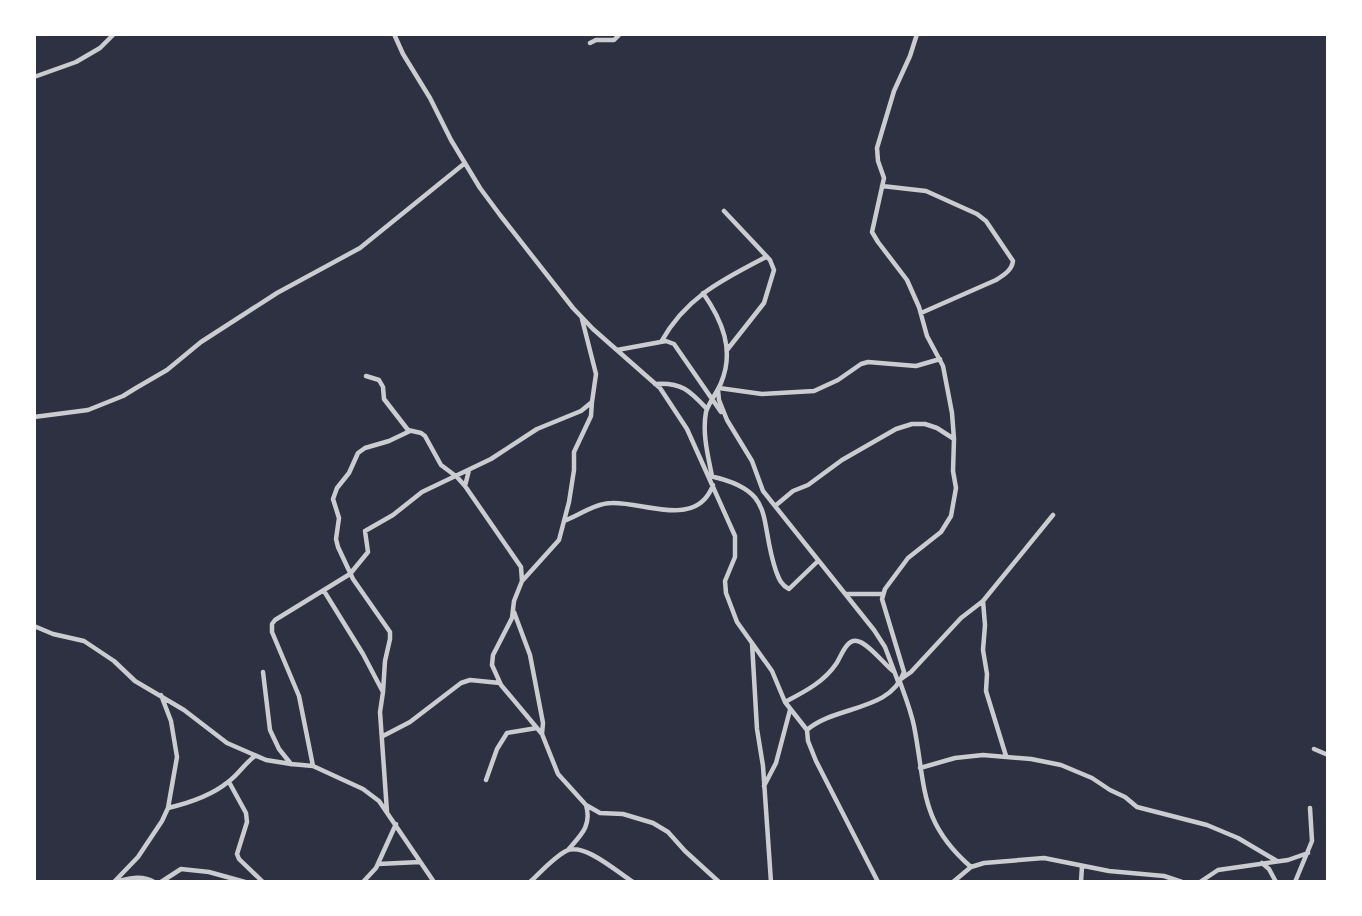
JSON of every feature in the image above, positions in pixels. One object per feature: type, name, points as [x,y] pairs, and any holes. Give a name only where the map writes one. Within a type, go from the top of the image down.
[{"type":"street","points":[[34,77],[76,62],[100,48],[114,34]]},
{"type":"street","points":[[394,34],[465,163],[500,215],[581,317],[666,395],[687,429],[735,536],[735,557],[725,581],[726,593],[737,622],[772,671],[784,702],[807,730],[808,741],[816,761],[878,882]]},
{"type":"street","points":[[590,44],[596,40],[614,40],[620,34]]},
{"type":"street","points":[[900,682],[904,672],[884,609],[883,594],[892,577],[908,558],[941,532],[951,516],[956,488],[953,471],[954,439],[946,378],[940,358],[927,336],[921,313],[903,273],[878,243],[872,232],[884,178],[878,161],[877,148],[894,91],[917,34]]},
{"type":"street","points":[[34,417],[88,410],[130,392],[167,370],[201,342],[277,293],[360,248],[465,163]]},
{"type":"street","points":[[882,186],[926,191],[977,214],[986,221],[1013,261],[1007,273],[996,280],[921,313]]},
{"type":"street","points":[[724,211],[766,257],[774,270],[764,303],[727,351]]},
{"type":"street","points":[[661,342],[683,310],[703,293],[766,257]]},
{"type":"street","points":[[703,293],[720,320],[727,351],[726,368],[719,389],[707,409],[705,427],[710,476]]},
{"type":"street","points":[[542,734],[543,723],[530,655],[514,612],[514,601],[522,581],[559,540],[574,470],[574,452],[591,416],[596,374],[581,317]]},
{"type":"street","points":[[617,350],[661,342],[670,342],[678,349],[749,454],[763,491],[846,594],[885,647],[893,671],[900,682],[914,726],[924,794],[934,821],[950,848],[971,867]]},
{"type":"street","points":[[719,389],[762,394],[814,391],[868,362],[916,366],[940,358]]},
{"type":"street","points":[[366,376],[379,380],[386,403],[410,431]]},
{"type":"street","points":[[656,384],[668,383],[683,387],[707,409]]},
{"type":"street","points":[[719,389],[719,400],[727,420]]},
{"type":"street","points":[[313,766],[299,696],[272,632],[272,624],[280,616],[350,574],[368,552],[365,531],[393,515],[422,492],[501,454],[537,429],[580,411],[592,401]]},
{"type":"street","points":[[776,506],[793,491],[808,485],[849,456],[896,429],[912,423],[925,424],[937,428],[954,439]]},
{"type":"street","points":[[387,812],[380,712],[390,632],[350,574],[336,539],[339,518],[333,499],[358,453],[365,448],[389,441],[410,431],[425,436],[441,465],[465,486],[521,567],[522,581]]},
{"type":"street","points":[[465,486],[469,470]]},
{"type":"street","points":[[710,476],[738,483],[758,501],[767,525],[770,553],[780,581],[786,589],[789,589],[818,561]]},
{"type":"street","points":[[564,521],[610,503],[683,510],[704,500],[713,485]]},
{"type":"street","points":[[807,730],[822,720],[888,695],[961,618],[983,601],[1053,515]]},
{"type":"street","points":[[324,591],[363,654],[383,692]]},
{"type":"street","points":[[846,594],[883,594]]},
{"type":"street","points":[[983,601],[986,692],[1006,756]]},
{"type":"street","points":[[514,612],[493,655],[492,664],[500,683],[542,734],[558,774],[586,805],[600,813],[623,814],[653,823],[668,832],[719,882]]},
{"type":"street","points":[[34,626],[53,634],[84,641],[114,661],[135,681],[184,710],[220,739],[255,756],[313,766],[363,789],[379,801],[434,882]]},
{"type":"street","points":[[784,702],[826,678],[847,645],[853,641],[867,646],[883,664],[893,671]]},
{"type":"street","points":[[752,643],[757,729],[763,766],[771,882]]},
{"type":"street","points":[[263,672],[270,730],[279,749],[291,764]]},
{"type":"street","points":[[383,736],[410,722],[461,683],[470,680],[500,683]]},
{"type":"street","points":[[114,882],[138,857],[168,808],[177,757],[171,721],[161,695]]},
{"type":"street","points":[[764,786],[776,763],[790,710]]},
{"type":"street","points":[[486,780],[496,749],[507,733],[537,728]]},
{"type":"street","points":[[1314,749],[1328,755]]},
{"type":"street","points":[[920,768],[955,758],[983,755],[1006,756],[1061,765],[1092,778],[1125,797],[1137,807],[1208,825],[1238,838],[1277,861]]},
{"type":"street","points":[[168,808],[192,802],[229,782],[255,756]]},
{"type":"street","points":[[229,782],[246,813],[247,822],[237,854],[239,859],[263,882]]},
{"type":"street","points":[[530,882],[584,834],[588,825],[589,813],[586,805]]},
{"type":"street","points":[[1295,882],[1298,869],[1312,841],[1310,808]]},
{"type":"street","points":[[363,882],[378,864],[396,824]]},
{"type":"street","points":[[568,850],[576,849],[590,853],[633,882]]},
{"type":"street","points":[[1200,882],[1218,870],[1288,860],[1308,853]]},
{"type":"street","points":[[955,881],[971,867],[984,862],[1044,858],[1108,871],[1164,876],[1182,882]]},
{"type":"street","points":[[378,864],[420,862]]},
{"type":"street","points":[[1262,863],[1269,869],[1276,882]]},
{"type":"street","points":[[1081,882],[1082,866]]},
{"type":"street","points":[[161,882],[181,869],[209,872],[246,882]]},
{"type":"street","points":[[114,882],[141,877],[154,882]]}]
